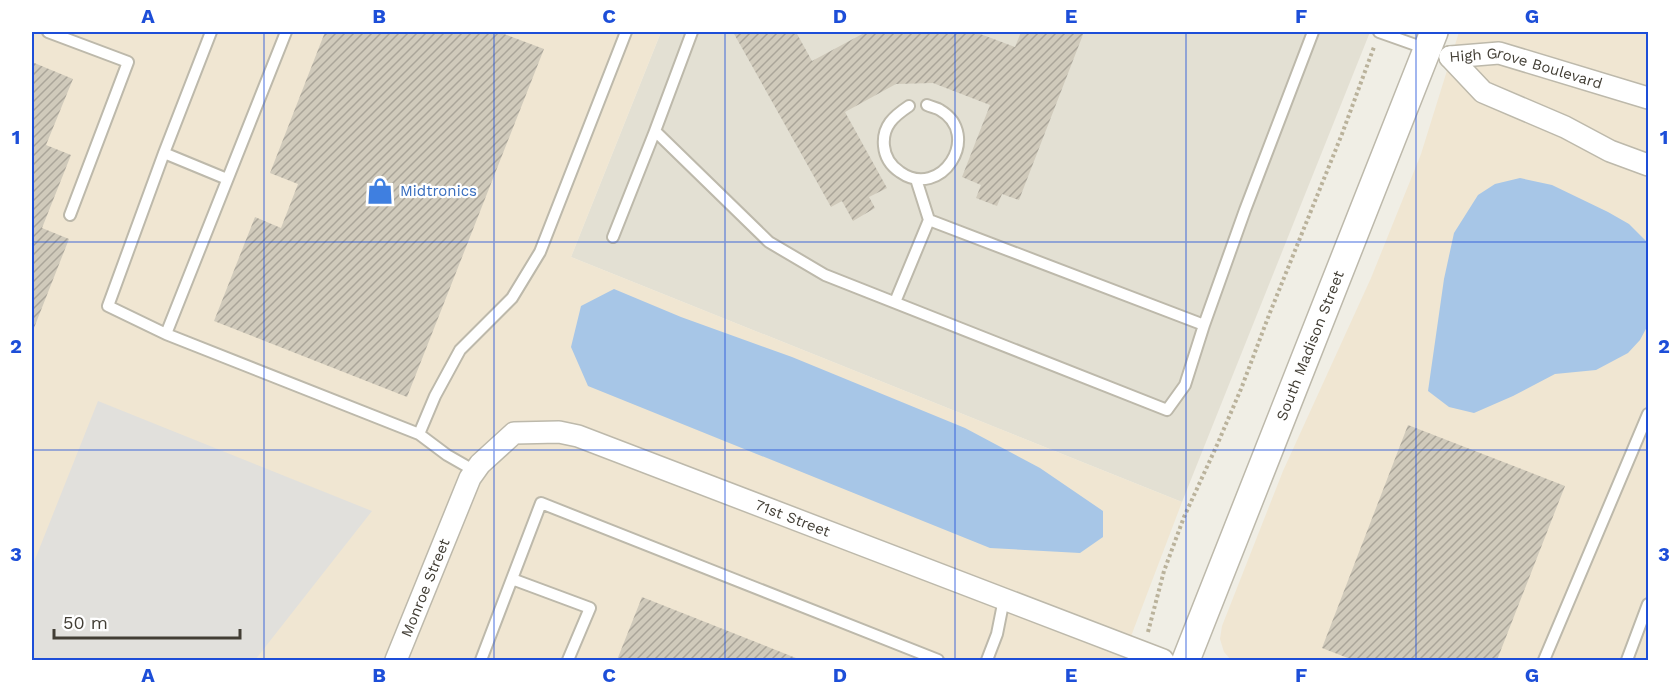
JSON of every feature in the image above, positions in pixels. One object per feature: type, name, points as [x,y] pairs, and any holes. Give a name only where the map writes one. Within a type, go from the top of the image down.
[{"type":"street","name":"High Grove Boulevard","points":[[1438,49],[1499,53],[1648,98]]},
{"type":"street","name":"High Grove Boulevard","points":[[1438,49],[1483,92],[1565,127],[1610,151],[1648,165]]},
{"type":"street","name":"South Madison Street","points":[[1186,660],[1438,49]]},
{"type":"street","name":"71st Street","points":[[455,516],[470,478],[480,464],[514,434],[559,432],[578,436],[1163,660]]},
{"type":"street","name":"Monroe Street","points":[[396,660],[455,516]]},
{"type":"lane","points":[[48,32],[128,62],[70,215]]},
{"type":"lane","points":[[211,32],[108,306],[166,334],[418,434],[447,455],[475,471]]},
{"type":"lane","points":[[166,334],[286,32]]},
{"type":"lane","points":[[418,434],[460,350],[512,298],[540,252],[626,32]]},
{"type":"lane","points":[[613,237],[692,32]]},
{"type":"lane","points":[[655,131],[769,242],[825,275],[1167,410],[1185,386],[1245,210],[1313,32]]},
{"type":"lane","points":[[1377,37],[1438,49]]},
{"type":"lane","points":[[909,106],[895,115],[888,124],[884,136],[887,159],[904,176],[928,179],[940,174],[950,166],[956,155],[958,142],[956,129],[950,118],[940,110],[927,105]]},
{"type":"lane","points":[[164,153],[228,179]]},
{"type":"lane","points":[[895,302],[929,220],[916,179]]},
{"type":"lane","points":[[929,220],[1204,325]]},
{"type":"lane","points":[[1544,660],[1648,414]]},
{"type":"lane","points":[[481,660],[541,503],[938,660]]},
{"type":"lane","points":[[512,579],[590,608],[568,660]]},
{"type":"lane","points":[[987,660],[997,634],[1004,599]]},
{"type":"lane","points":[[1627,660],[1648,603]]},
{"type":"path","points":[[1150,624],[1164,571],[1184,517],[1237,399],[1342,134],[1377,37]]},
{"type":"shaded area","points":[[32,32],[661,32],[571,257],[1182,502],[1122,660],[32,660]]},
{"type":"shaded area","points":[[661,32],[1370,32],[1182,502],[571,257]]},
{"type":"shaded area","points":[[1459,32],[1648,32],[1648,660],[1231,660],[1224,652],[1220,639],[1222,626],[1283,471],[1371,278],[1421,154]]},
{"type":"shaded area","points":[[98,401],[372,511],[255,660],[32,660],[32,567]]},
{"type":"water","points":[[1520,178],[1552,185],[1608,212],[1629,224],[1648,243],[1648,325],[1640,340],[1628,353],[1596,370],[1555,374],[1474,413],[1449,407],[1428,391],[1444,279],[1454,233],[1478,195],[1495,184]]},
{"type":"water","points":[[614,289],[681,317],[792,357],[965,428],[1040,468],[1103,511],[1103,537],[1080,553],[990,548],[588,386],[571,347],[581,306]]},
{"type":"building","points":[[325,32],[499,32],[544,49],[407,397],[214,321],[255,217],[281,228],[298,184],[270,173]]},
{"type":"building","points":[[733,32],[796,32],[812,61],[866,32],[975,32],[1015,47],[1021,32],[1084,32],[1019,200],[1002,194],[997,206],[976,198],[981,185],[962,177],[990,105],[933,83],[896,84],[845,112],[887,188],[869,197],[875,208],[853,221],[842,201],[831,207]]},
{"type":"building","points":[[32,62],[73,79],[46,145],[71,155],[42,228],[69,239],[32,333]]},
{"type":"building","points":[[1408,425],[1565,486],[1497,660],[1353,660],[1322,648]]},
{"type":"building","points":[[642,597],[801,660],[617,660]]},
{"type":"place","name":"Midtronics","points":[[380,191]]}]
